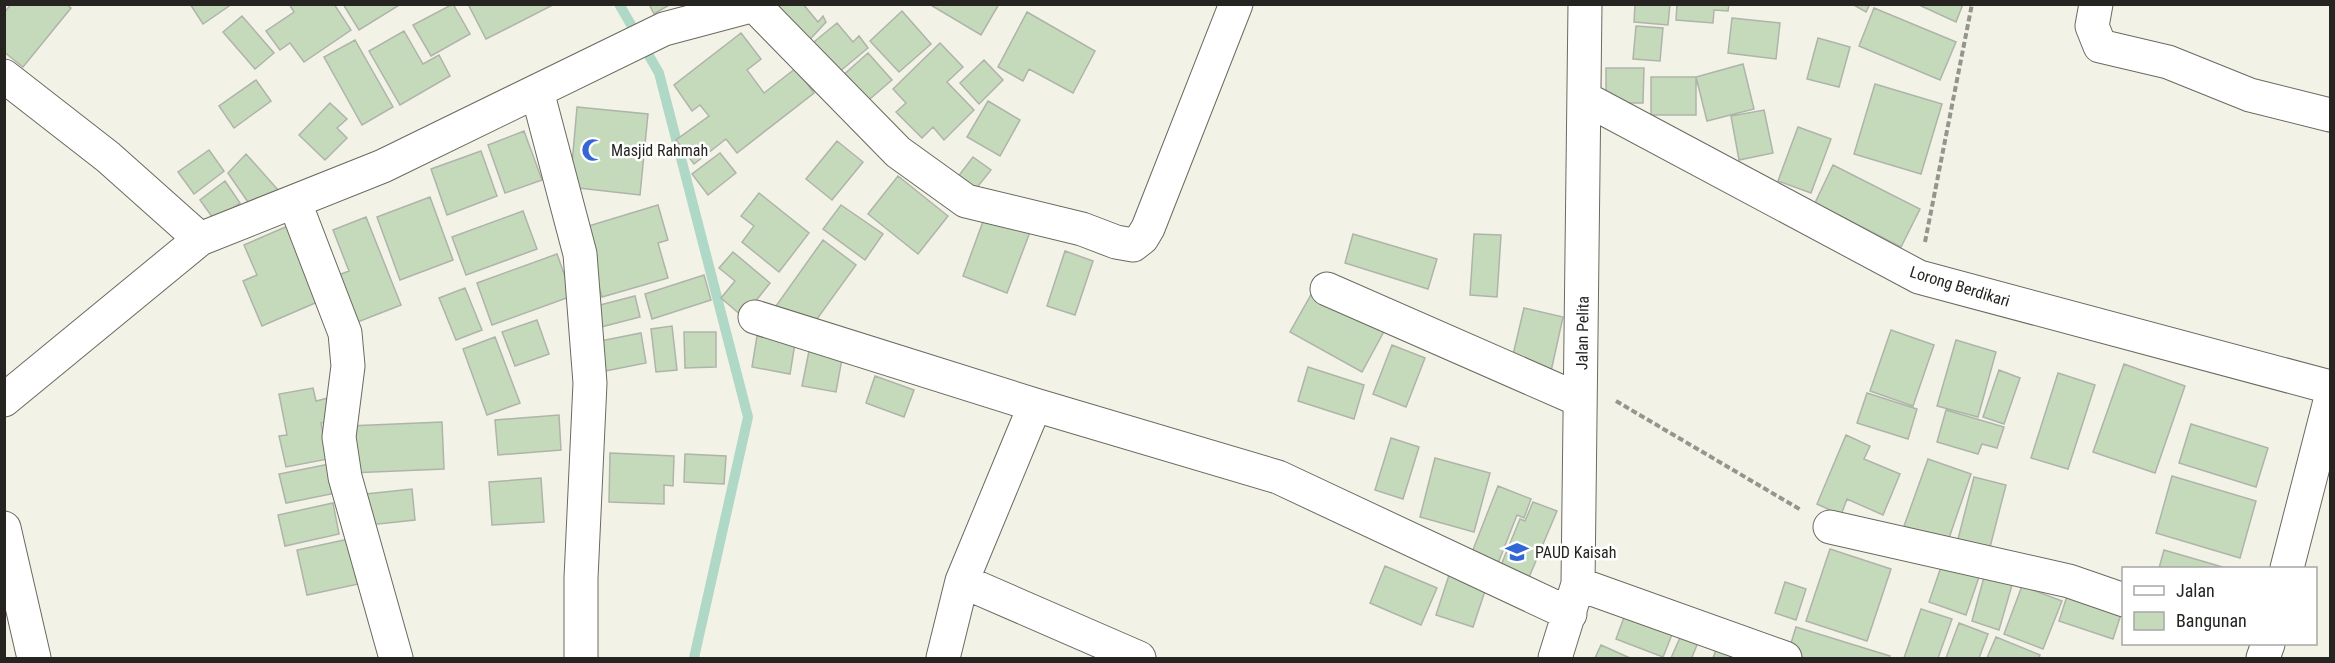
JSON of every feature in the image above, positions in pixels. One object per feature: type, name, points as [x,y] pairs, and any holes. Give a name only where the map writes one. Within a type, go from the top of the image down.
[{"type":"street","points":[[4,400],[200,239],[295,203],[382,166],[664,29],[756,5],[898,152],[966,201],[1082,229],[1116,242],[1133,245],[1142,238],[1148,228],[1236,4]]},
{"type":"street","name":"Jalan Pelita","points":[[1555,658],[1574,599],[1581,390],[1586,99],[1585,4]]},
{"type":"street","points":[[2096,4],[2092,26],[2100,46],[2168,62],[2250,94],[2331,115]]},
{"type":"street","points":[[4,76],[108,157],[200,239]]},
{"type":"street","points":[[537,91],[580,254],[590,383],[580,658]]},
{"type":"street","name":"Lorong Berdikari","points":[[1586,99],[1919,276],[2331,387]]},
{"type":"street","points":[[295,203],[345,333],[348,366],[339,437],[345,477],[396,658]]},
{"type":"street","points":[[1327,290],[1581,390]]},
{"type":"street","points":[[754,317],[1035,405],[1278,477],[1574,599],[1785,658]]},
{"type":"street","points":[[2287,567],[2331,400]]},
{"type":"street","points":[[943,658],[962,580],[1035,405]]},
{"type":"street","points":[[1830,527],[2069,581],[2122,599]]},
{"type":"street","points":[[4,528],[34,658]]},
{"type":"street","points":[[962,580],[1139,658]]},
{"type":"path","points":[[1919,276],[1972,4]]},
{"type":"path","points":[[1581,390],[1830,527]]},
{"type":"building","points":[[11,4],[66,4],[71,8],[23,67],[4,52],[4,13]]},
{"type":"building","points":[[190,4],[232,4],[203,24]]},
{"type":"building","points":[[289,4],[334,4],[351,30],[304,62],[290,43],[280,50],[266,31],[294,12]]},
{"type":"building","points":[[343,4],[401,4],[359,30]]},
{"type":"building","points":[[453,4],[470,34],[431,56],[413,25]]},
{"type":"building","points":[[468,4],[550,4],[551,6],[486,39]]},
{"type":"building","points":[[649,4],[671,4],[654,14]]},
{"type":"building","points":[[782,4],[803,4],[818,22],[823,16],[826,22],[802,48],[768,12]]},
{"type":"building","points":[[929,4],[999,4],[981,35]]},
{"type":"building","points":[[1635,4],[1670,4],[1668,25],[1634,22]]},
{"type":"building","points":[[1677,4],[1729,4],[1728,11],[1714,10],[1713,23],[1676,20]]},
{"type":"building","points":[[1852,4],[1870,4],[1866,12]]},
{"type":"building","points":[[1917,4],[1963,4],[1956,22]]},
{"type":"building","points":[[1874,8],[1956,42],[1940,80],[1859,46]]},
{"type":"building","points":[[902,11],[931,44],[899,72],[870,41]]},
{"type":"building","points":[[1027,12],[1095,51],[1073,93],[1029,69],[1023,81],[998,67]]},
{"type":"building","points":[[242,16],[274,53],[255,69],[223,32]]},
{"type":"building","points":[[1732,18],[1780,23],[1776,59],[1728,53]]},
{"type":"building","points":[[837,23],[853,42],[859,36],[868,48],[833,77],[809,46]]},
{"type":"building","points":[[1636,26],[1663,28],[1660,61],[1633,59]]},
{"type":"building","points":[[404,31],[423,64],[439,55],[450,76],[400,105],[369,51]]},
{"type":"building","points":[[741,33],[761,59],[747,70],[764,93],[796,68],[814,93],[737,153],[726,139],[694,164],[676,140],[709,116],[700,105],[692,111],[674,85]]},
{"type":"building","points":[[1818,38],[1850,47],[1839,87],[1807,79]]},
{"type":"building","points":[[355,40],[393,107],[362,125],[324,57]]},
{"type":"building","points":[[940,43],[963,67],[947,82],[974,110],[944,140],[933,127],[922,138],[896,112],[906,103],[893,89]]},
{"type":"building","points":[[868,53],[892,80],[864,104],[840,78]]},
{"type":"building","points":[[984,60],[1003,80],[979,104],[960,83]]},
{"type":"building","points":[[1743,64],[1754,109],[1707,121],[1696,77]]},
{"type":"building","points":[[1606,68],[1644,68],[1643,103],[1606,103]]},
{"type":"building","points":[[1651,77],[1696,77],[1696,115],[1651,115]]},
{"type":"building","points":[[256,80],[271,101],[234,128],[219,106]]},
{"type":"building","points":[[1875,84],[1942,104],[1921,174],[1854,154]]},
{"type":"building","points":[[988,101],[1020,120],[1000,156],[967,137]]},
{"type":"building","points":[[330,103],[347,119],[337,128],[347,138],[325,160],[299,135]]},
{"type":"building","points":[[577,107],[648,114],[640,195],[570,187]]},
{"type":"building","points":[[1764,110],[1773,153],[1739,160],[1731,116]]},
{"type":"building","points":[[1798,127],[1831,139],[1811,193],[1778,181]]},
{"type":"building","points":[[524,131],[542,180],[505,193],[488,145]]},
{"type":"building","points":[[837,141],[863,162],[832,200],[806,179]]},
{"type":"building","points":[[209,150],[224,171],[194,194],[178,172]]},
{"type":"building","points":[[481,151],[497,196],[447,215],[431,169]]},
{"type":"building","points":[[720,153],[736,173],[708,195],[692,174]]},
{"type":"building","points":[[246,154],[279,191],[250,205],[228,173]]},
{"type":"building","points":[[973,157],[991,170],[967,200],[951,186]]},
{"type":"building","points":[[1833,165],[1920,209],[1901,247],[1815,203]]},
{"type":"building","points":[[898,176],[948,216],[918,254],[868,214]]},
{"type":"building","points":[[225,181],[240,203],[215,221],[200,200]]},
{"type":"building","points":[[759,193],[809,233],[779,272],[742,242],[754,226],[741,216]]},
{"type":"building","points":[[430,197],[453,260],[400,280],[377,217]]},
{"type":"building","points":[[658,205],[668,240],[658,243],[668,278],[602,297],[582,228]]},
{"type":"building","points":[[841,205],[883,234],[865,260],[823,229]]},
{"type":"building","points":[[523,211],[537,249],[466,275],[452,237]]},
{"type":"building","points":[[985,216],[1030,232],[1007,293],[963,276]]},
{"type":"building","points":[[366,217],[401,305],[355,323],[336,276],[349,271],[333,230]]},
{"type":"building","points":[[290,225],[322,300],[262,326],[243,281],[257,275],[244,245]]},
{"type":"building","points":[[1353,234],[1437,259],[1428,289],[1345,263]]},
{"type":"building","points":[[1474,234],[1501,235],[1497,297],[1470,295]]},
{"type":"building","points":[[823,240],[856,265],[809,330],[776,306]]},
{"type":"building","points":[[1065,251],[1093,261],[1075,315],[1047,306]]},
{"type":"building","points":[[733,252],[770,283],[743,317],[721,298],[735,281],[719,268]]},
{"type":"building","points":[[557,254],[572,296],[492,325],[477,283]]},
{"type":"building","points":[[704,275],[711,300],[652,319],[645,294]]},
{"type":"building","points":[[1317,284],[1388,324],[1362,372],[1290,332]]},
{"type":"building","points":[[465,288],[482,330],[456,340],[439,298]]},
{"type":"building","points":[[635,296],[640,317],[601,327],[596,306]]},
{"type":"building","points":[[1524,308],[1563,317],[1548,385],[1508,376]]},
{"type":"building","points":[[537,320],[549,354],[515,366],[502,332]]},
{"type":"building","points":[[672,326],[677,370],[656,372],[651,329]]},
{"type":"building","points":[[1891,330],[1934,345],[1913,406],[1870,391]]},
{"type":"building","points":[[684,332],[716,332],[716,367],[685,368]]},
{"type":"building","points":[[641,333],[646,363],[605,371],[600,341]]},
{"type":"building","points":[[757,336],[795,343],[790,374],[752,367]]},
{"type":"building","points":[[495,337],[520,403],[487,415],[463,349]]},
{"type":"building","points":[[1956,340],[1996,352],[1978,417],[1937,406]]},
{"type":"building","points":[[1392,345],[1425,358],[1406,407],[1373,394]]},
{"type":"building","points":[[810,346],[843,353],[836,392],[802,386]]},
{"type":"building","points":[[2124,364],[2185,386],[2155,473],[2093,452]]},
{"type":"building","points":[[1308,367],[1364,385],[1354,419],[1298,401]]},
{"type":"building","points":[[1999,370],[2020,378],[2004,424],[1983,417]]},
{"type":"building","points":[[2058,373],[2095,385],[2068,469],[2031,458]]},
{"type":"building","points":[[875,376],[914,390],[904,417],[866,403]]},
{"type":"building","points":[[313,388],[316,401],[328,398],[332,420],[321,423],[328,459],[286,467],[279,436],[287,435],[279,394]]},
{"type":"building","points":[[1867,393],[1917,409],[1908,439],[1857,423]]},
{"type":"building","points":[[1946,410],[2004,427],[1997,448],[1982,444],[1978,454],[1937,442]]},
{"type":"building","points":[[559,415],[561,450],[498,455],[495,420]]},
{"type":"building","points":[[442,422],[444,469],[350,473],[348,426]]},
{"type":"building","points":[[2191,424],[2268,448],[2256,487],[2179,463]]},
{"type":"building","points":[[1846,435],[1870,446],[1864,459],[1900,474],[1883,515],[1847,499],[1841,515],[1817,504]]},
{"type":"building","points":[[1391,438],[1419,447],[1403,499],[1375,490]]},
{"type":"building","points":[[610,453],[674,456],[673,486],[664,485],[664,504],[609,502]]},
{"type":"building","points":[[685,454],[726,456],[724,484],[684,482]]},
{"type":"building","points":[[1435,458],[1490,473],[1474,532],[1420,517]]},
{"type":"building","points":[[1928,459],[1971,474],[1948,541],[1904,526]]},
{"type":"building","points":[[330,464],[336,493],[286,503],[279,474]]},
{"type":"building","points":[[2172,476],[2256,501],[2240,558],[2156,533]]},
{"type":"building","points":[[1974,477],[2006,485],[1989,551],[1957,543]]},
{"type":"building","points":[[541,478],[544,522],[492,525],[489,482]]},
{"type":"building","points":[[1498,486],[1531,499],[1524,518],[1517,515],[1493,576],[1467,565]]},
{"type":"building","points":[[412,489],[415,520],[369,525],[366,494]]},
{"type":"building","points":[[1533,502],[1557,511],[1527,582],[1499,570],[1520,519],[1525,521]]},
{"type":"building","points":[[333,503],[339,534],[285,546],[278,515]]},
{"type":"building","points":[[354,538],[363,583],[307,595],[297,550]]},
{"type":"building","points":[[1830,549],[1891,569],[1867,641],[1806,621]]},
{"type":"building","points":[[2164,550],[2223,567],[2159,567]]},
{"type":"building","points":[[1942,564],[1979,577],[1966,615],[1929,602]]},
{"type":"building","points":[[1385,566],[1437,588],[1421,625],[1370,603]]},
{"type":"building","points":[[1451,569],[1488,582],[1473,627],[1436,615]]},
{"type":"building","points":[[1984,577],[2012,585],[1999,630],[1972,621]]},
{"type":"building","points":[[1785,582],[1806,589],[1796,620],[1775,613]]},
{"type":"building","points":[[2022,586],[2062,601],[2043,649],[2004,634]]},
{"type":"building","points":[[2069,590],[2122,608],[2113,639],[2059,621]]},
{"type":"building","points":[[1627,609],[1675,627],[1663,657],[1616,639]]},
{"type":"building","points":[[1921,609],[1952,619],[1938,658],[1904,658]]},
{"type":"building","points":[[1959,623],[1988,634],[1979,658],[1946,658]]},
{"type":"building","points":[[1796,627],[1890,656],[1889,658],[1804,658],[1788,653]]},
{"type":"building","points":[[1683,631],[1700,638],[1692,657],[1695,658],[1671,658]]},
{"type":"building","points":[[1996,637],[2040,655],[2039,658],[1987,658]]},
{"type":"building","points":[[1718,644],[1758,658],[1713,658]]},
{"type":"building","points":[[1601,645],[1630,658],[1595,658]]},
{"type":"waterway","points":[[619,4],[659,73],[748,417],[694,658]]},
{"type":"place","name":"Masjid Rahmah","points":[[593,150]]},
{"type":"place","name":"PAUD Kaisah","points":[[1517,552]]}]
